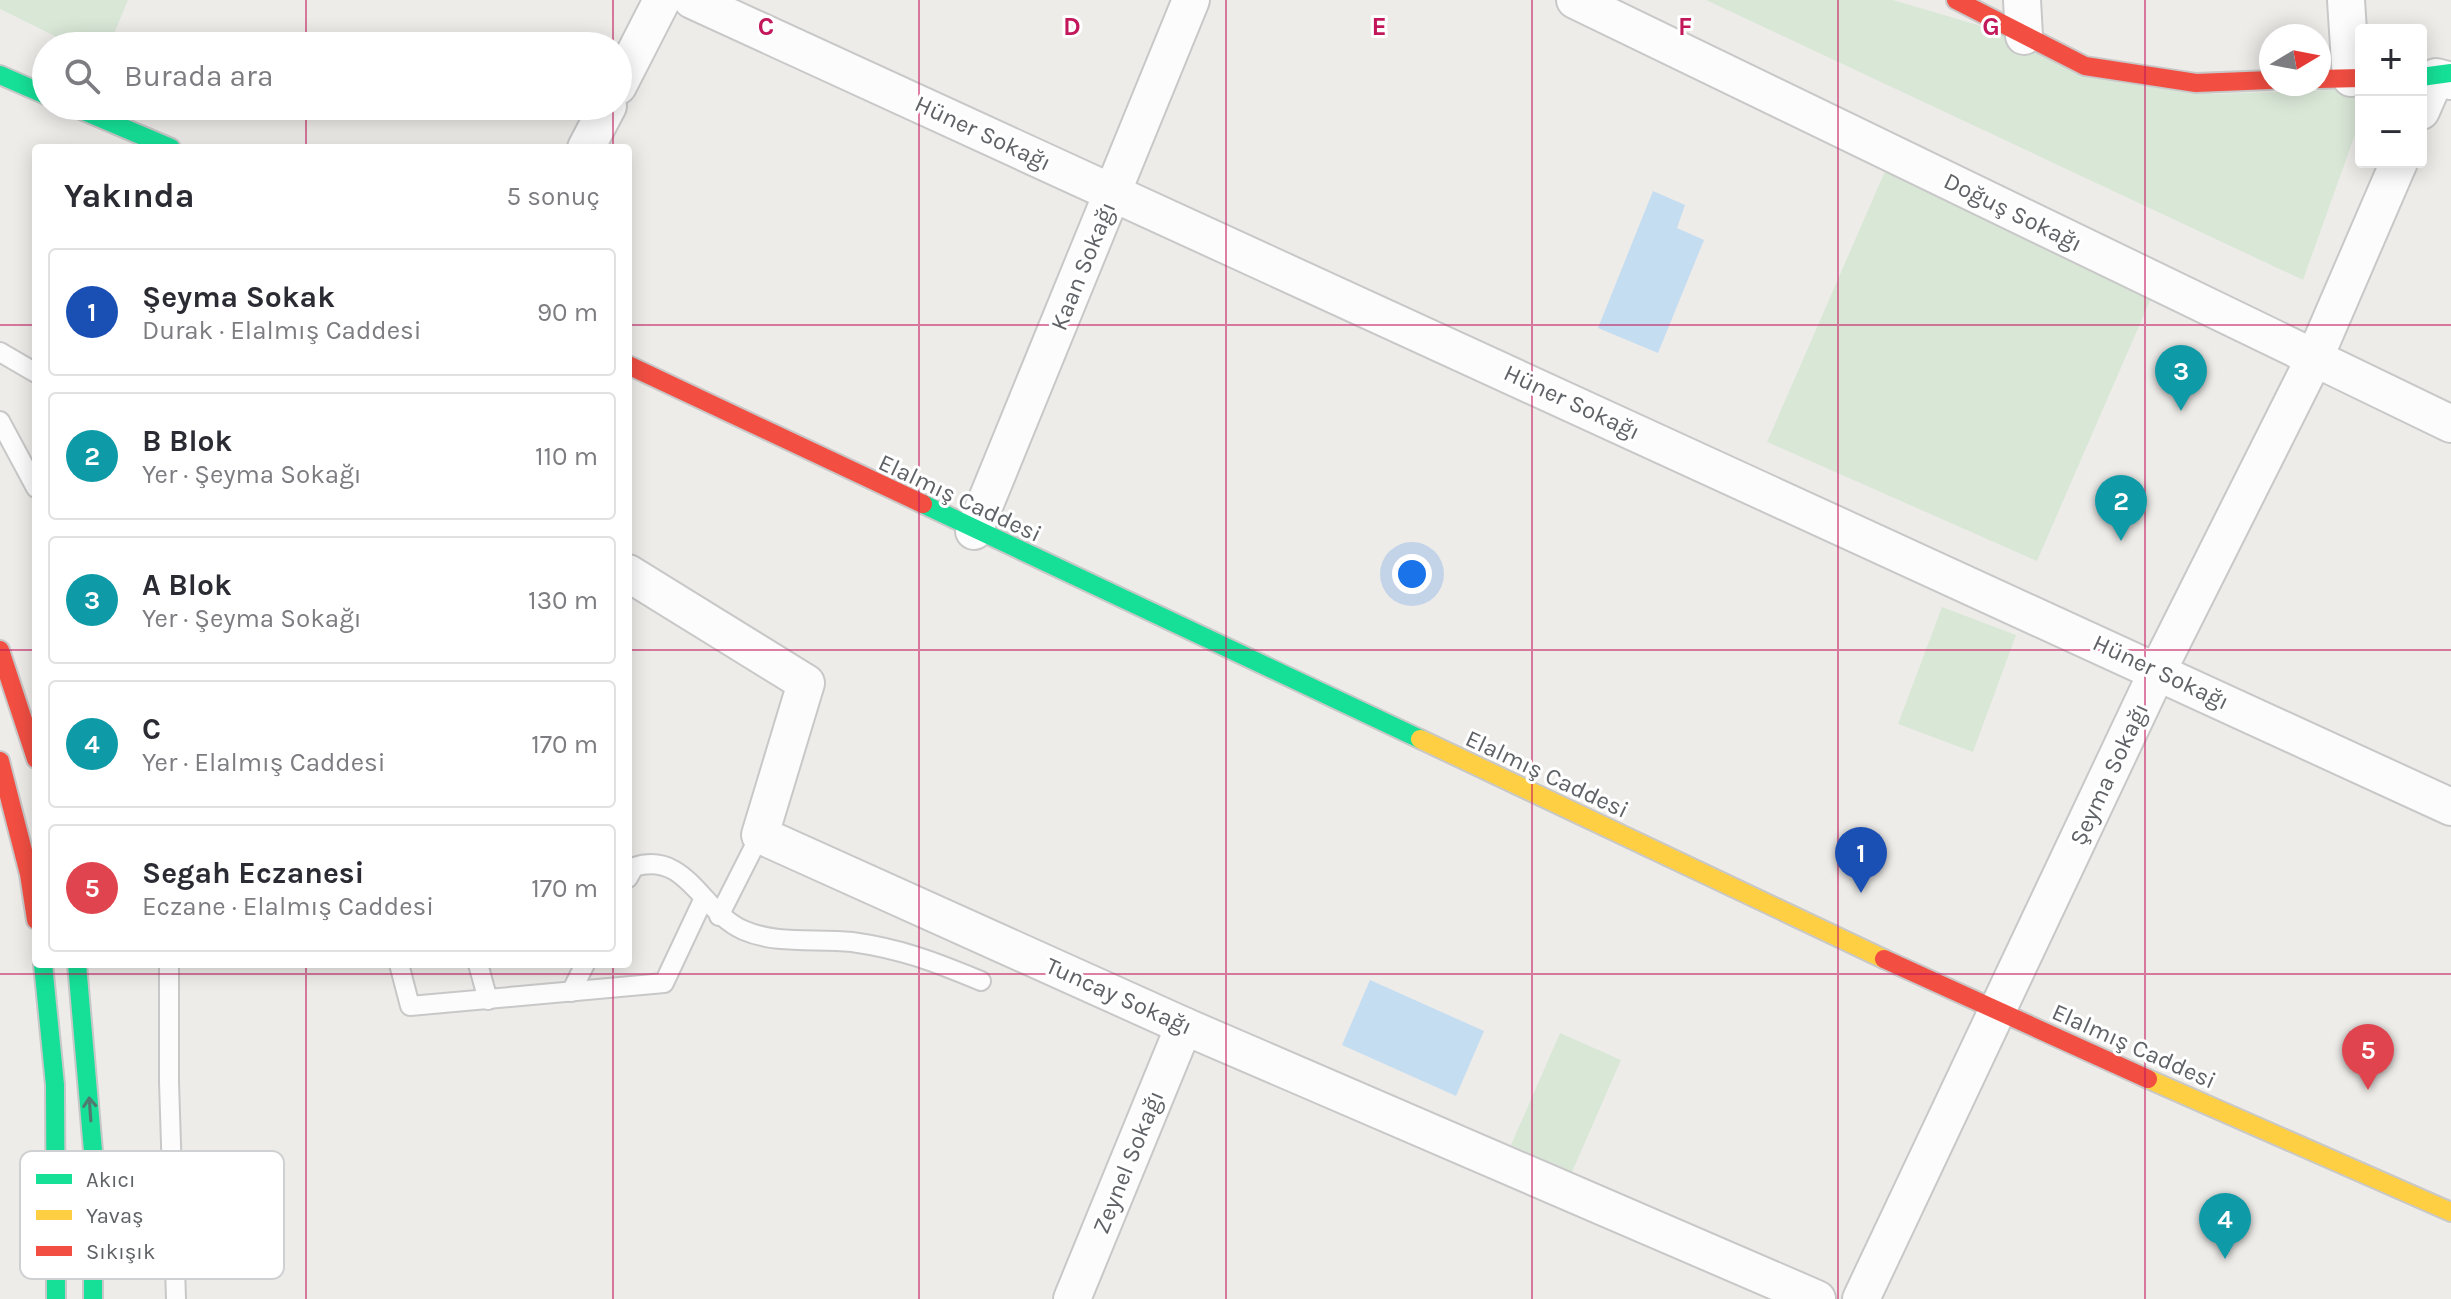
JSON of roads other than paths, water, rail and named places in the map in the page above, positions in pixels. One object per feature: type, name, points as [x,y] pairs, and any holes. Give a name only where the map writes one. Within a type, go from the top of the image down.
[{"type":"street","points":[[632,59],[662,0]]},
{"type":"street","name":"Hüner Sokağı","points":[[692,0],[2451,807]]},
{"type":"street","name":"Kaan Sokağı","points":[[974,531],[1191,0]]},
{"type":"street","name":"Doğuş Sokağı","points":[[1575,0],[2451,424]]},
{"type":"street","points":[[1956,0],[2085,66],[2196,83],[2259,80]]},
{"type":"street","points":[[2022,0],[2024,36]]},
{"type":"street","points":[[2344,78],[2346,0]]},
{"type":"street","points":[[0,75],[32,89]]},
{"type":"street","points":[[2427,100],[2440,77]]},
{"type":"street","points":[[105,120],[162,144]]},
{"type":"street","points":[[588,144],[601,120]]},
{"type":"street","name":"Şeyma Sokağı","points":[[1861,1299],[2158,670],[2314,359],[2396,168]]},
{"type":"street","name":"Elalmış Caddesi","points":[[632,367],[1997,1012],[2451,1212]]},
{"type":"street","points":[[632,575],[806,683],[760,835]]},
{"type":"street","points":[[0,650],[32,747]]},
{"type":"street","points":[[0,761],[32,894]]},
{"type":"street","name":"Tuncay Sokağı","points":[[760,835],[1184,1026],[1817,1299]]},
{"type":"street","points":[[43,968],[55,1085],[55,1151]]},
{"type":"street","points":[[77,968],[93,1151]]},
{"type":"street","name":"Zeynel Sokağı","points":[[1072,1299],[1184,1026]]},
{"type":"street","points":[[56,1279],[56,1299]]},
{"type":"lane","points":[[0,352],[32,371]]},
{"type":"lane","points":[[0,421],[32,481]]},
{"type":"lane","points":[[719,916],[760,835]]},
{"type":"lane","points":[[632,871],[645,863],[667,865],[681,872],[719,916],[764,938],[848,942],[905,950],[981,981]]},
{"type":"lane","points":[[400,968],[410,1006],[664,983],[703,900]]},
{"type":"lane","points":[[169,968],[171,1151]]},
{"type":"lane","points":[[479,968],[488,1000]]},
{"type":"lane","points":[[571,992],[583,968]]},
{"type":"lane","points":[[175,1279],[176,1299]]},
{"type":"water","points":[[1653,191],[1685,205],[1677,228],[1704,240],[1658,353],[1598,328]]},
{"type":"water","points":[[1370,980],[1484,1031],[1456,1096],[1342,1045]]},
{"type":"place","name":"A Blok","points":[[2181,411]]},
{"type":"place","name":"B Blok","points":[[2121,541]]},
{"type":"place","name":"Şeyma Sokak","points":[[1861,893]]},
{"type":"place","name":"Segah Eczanesi","points":[[2368,1090]]},
{"type":"place","name":"C","points":[[2225,1259]]}]
